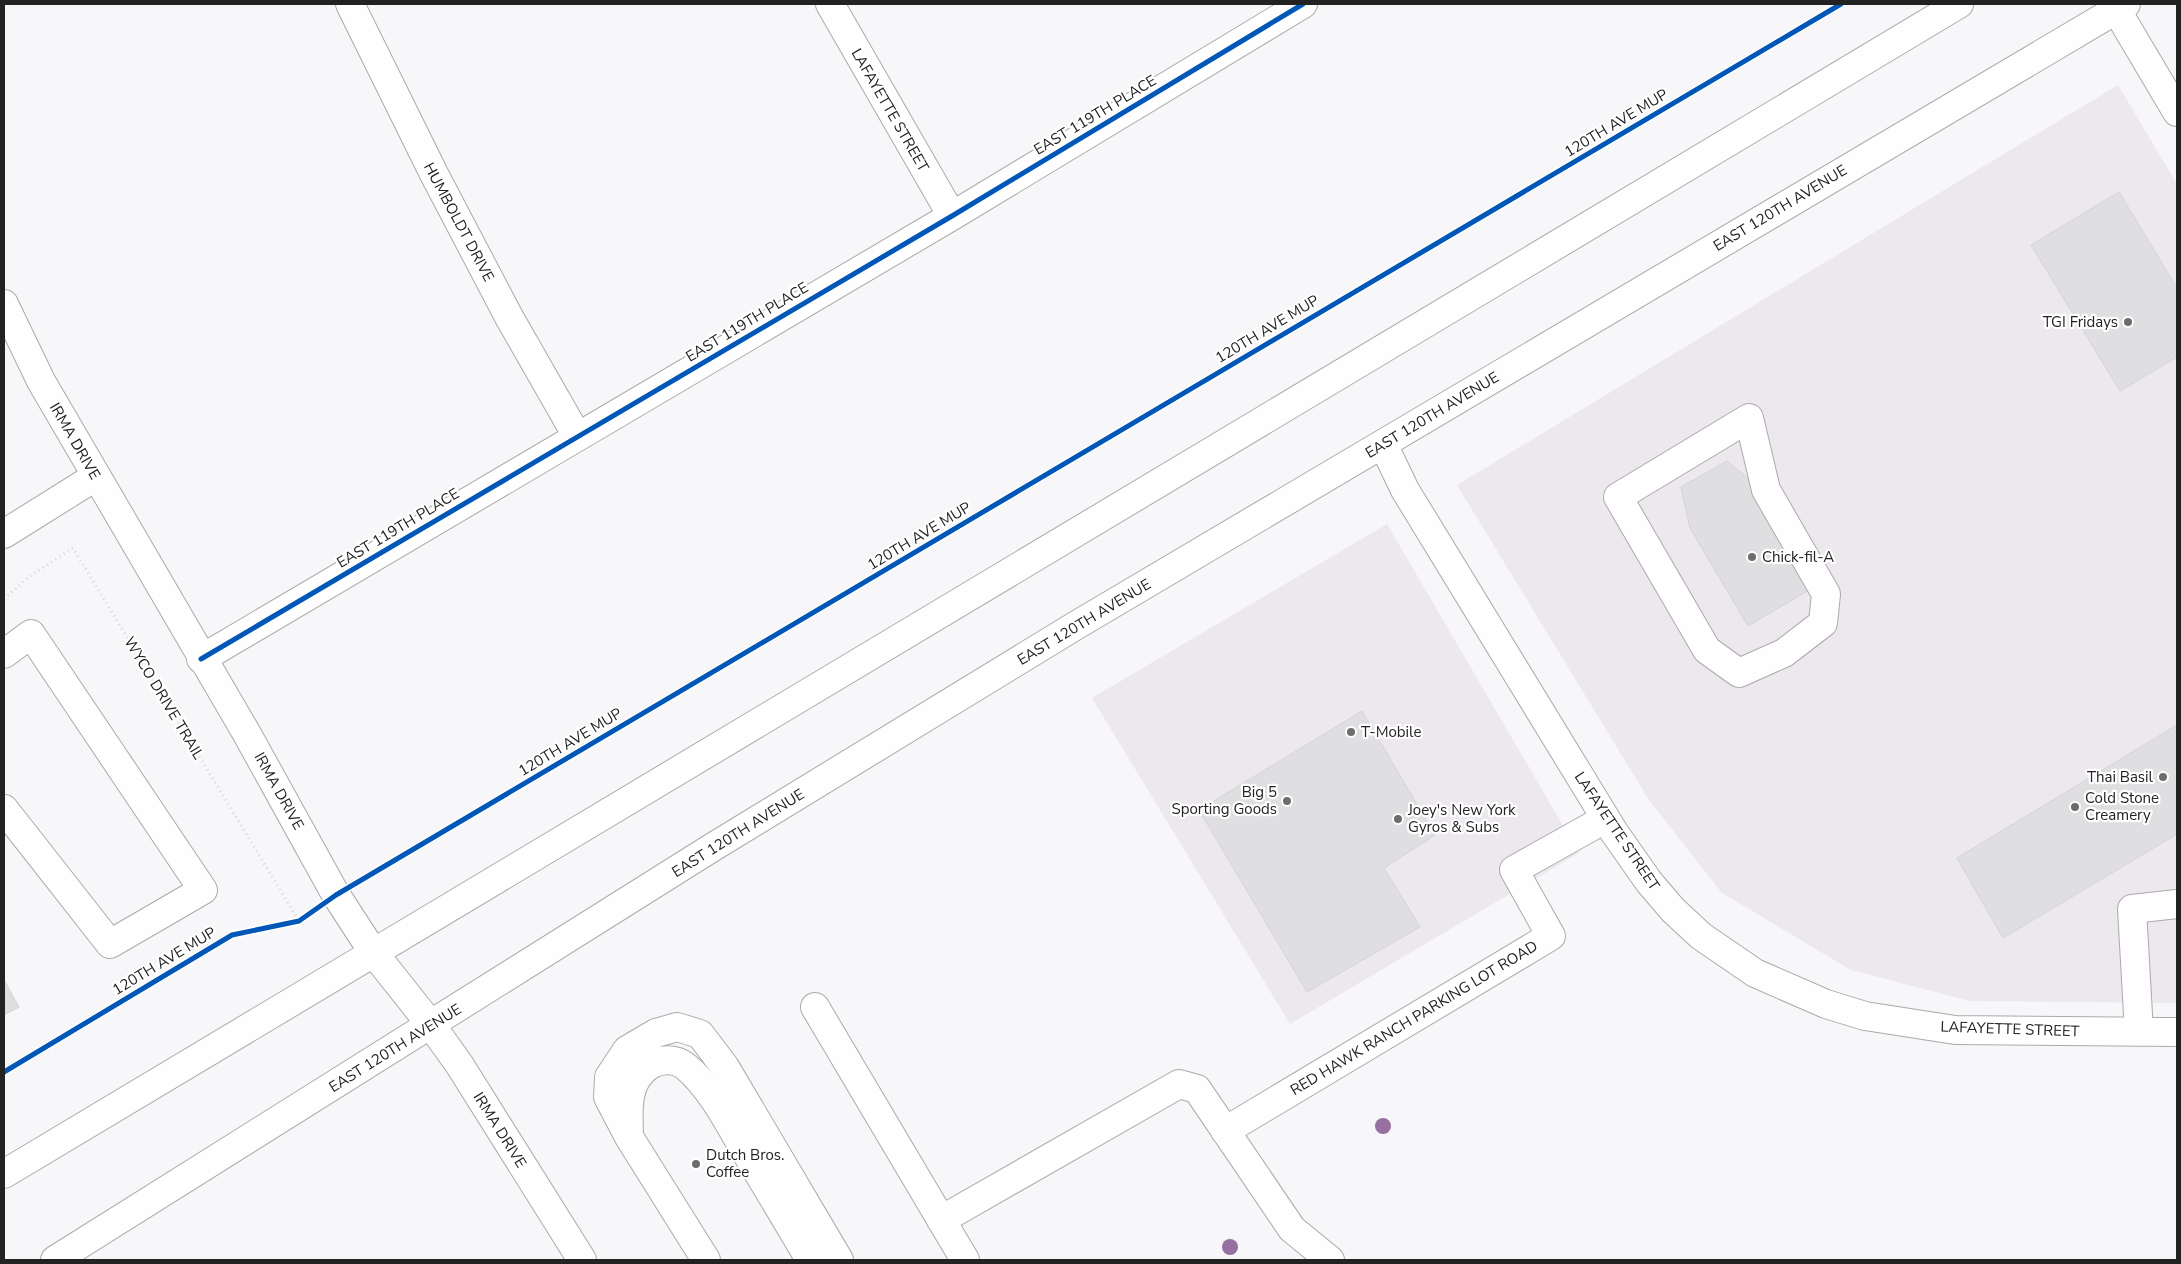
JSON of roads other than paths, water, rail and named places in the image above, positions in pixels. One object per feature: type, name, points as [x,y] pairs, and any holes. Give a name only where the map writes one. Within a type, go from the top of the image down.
[{"type":"street","name":"HUMBOLDT DRIVE","points":[[350,4],[434,174],[509,317],[577,436]]},
{"type":"street","name":"LAFAYETTE STREET","points":[[830,4],[952,216]]},
{"type":"street","name":"EAST 119TH PLACE","points":[[201,659],[952,216],[1303,4]]},
{"type":"street","points":[[4,1174],[1960,4]]},
{"type":"street","points":[[2118,6],[2177,112]]},
{"type":"street","name":"EAST 120TH AVENUE","points":[[55,1260],[713,848],[1049,642],[2118,6]]},
{"type":"street","name":"IRMA DRIVE","points":[[4,304],[40,381],[201,659],[247,734],[336,895],[373,952],[431,1025],[459,1064],[582,1260]]},
{"type":"street","points":[[1749,418],[1766,490],[1826,594],[1823,623],[1784,653],[1739,673],[1707,650],[1618,497],[1749,418]]},
{"type":"street","name":"LAFAYETTE STREET","points":[[1383,444],[1405,490],[1605,818],[1648,882],[1673,910],[1701,936],[1755,973],[1826,1004],[1865,1016],[1955,1030],[2177,1032]]},
{"type":"street","points":[[4,534],[95,477]]},
{"type":"street","points":[[4,654],[31,634],[203,890],[110,944],[4,809]]},
{"type":"street","name":"RED HAWK RANCH PARKING LOT ROAD","points":[[1225,1132],[1551,936],[1514,870],[1605,818]]},
{"type":"street","points":[[2139,1032],[2132,909],[2177,904]]},
{"type":"street","points":[[815,1007],[966,1260]]},
{"type":"street","points":[[706,1260],[629,1137],[608,1097],[609,1077],[627,1050],[656,1033],[677,1028],[700,1034],[725,1068],[839,1260]]},
{"type":"street","points":[[629,1137],[628,1097],[640,1071],[653,1063],[671,1060],[684,1064],[696,1076],[725,1117],[810,1260]]},
{"type":"street","points":[[941,1220],[1179,1084],[1197,1089],[1292,1229],[1330,1260]]},
{"type":"place","name":"TGI Fridays","points":[[2128,322]]},
{"type":"place","name":"Chick-fil-A","points":[[1752,557]]},
{"type":"place","name":"T-Mobile","points":[[1351,732]]},
{"type":"place","name":"Thai Basil","points":[[2163,777]]},
{"type":"place","name":"Big 5 Sporting Goods","points":[[1287,801]]},
{"type":"place","name":"Cold Stone Creamery","points":[[2075,807]]},
{"type":"place","name":"Joey's New York Gyros & Subs","points":[[1398,819]]},
{"type":"place","name":"Dutch Bros. Coffee","points":[[696,1164]]}]
